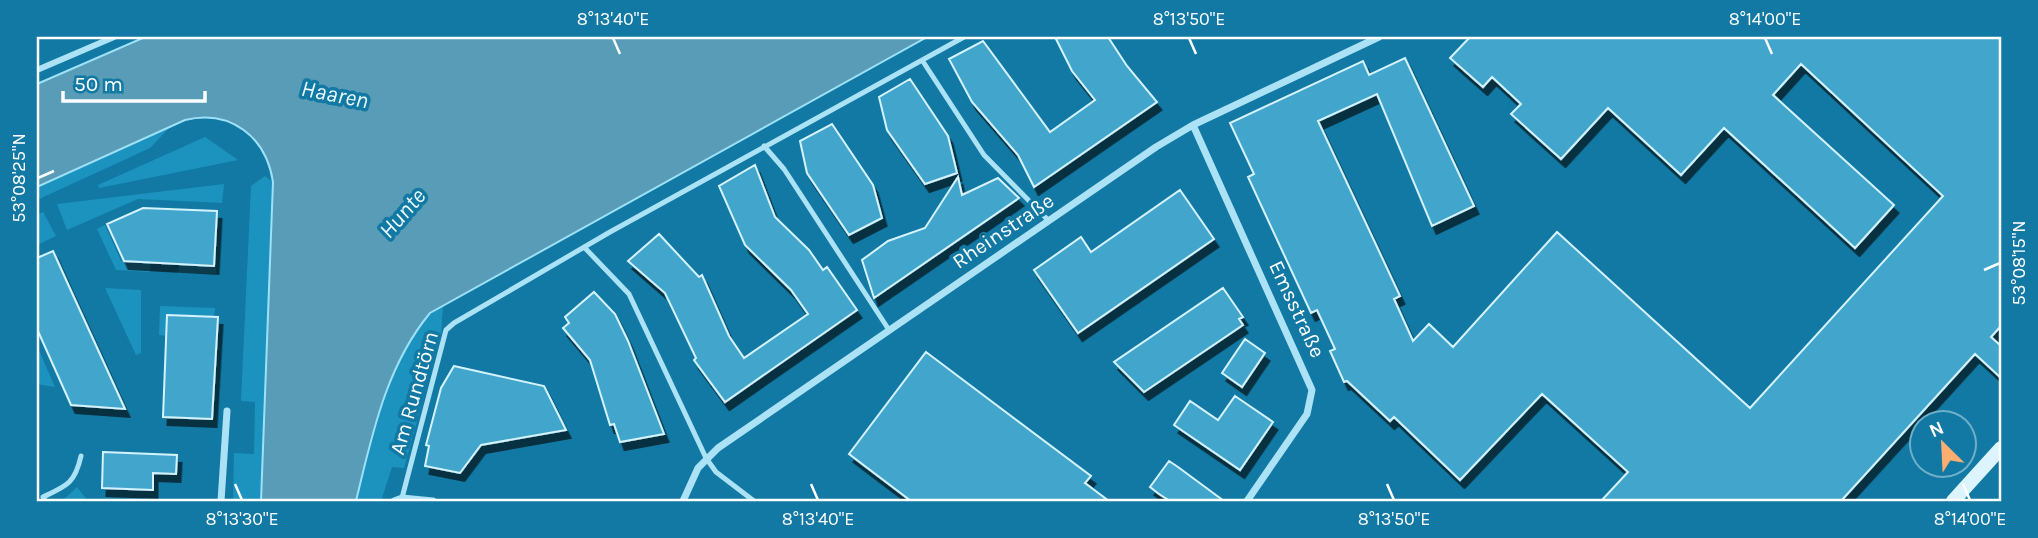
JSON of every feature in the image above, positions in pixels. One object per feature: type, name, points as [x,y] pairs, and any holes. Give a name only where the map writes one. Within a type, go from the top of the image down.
[{"type":"main road","points":[[1953,501],[2001,448]]},
{"type":"street","points":[[37,70],[114,37]]},
{"type":"street","name":"Rheinstraße","points":[[683,501],[690,482],[706,458],[1049,221],[1194,125],[1376,38]]},
{"type":"street","name":"Emsstraße","points":[[1194,125],[1312,390],[1307,414],[1247,501]]},
{"type":"street","points":[[221,501],[227,411]]},
{"type":"street","points":[[398,499],[433,501]]},
{"type":"lane","name":"Am Rundtörn","points":[[398,499],[446,330],[584,247],[964,37]]},
{"type":"lane","points":[[922,60],[984,155],[1049,221]]},
{"type":"lane","points":[[764,146],[784,169],[889,330]]},
{"type":"lane","points":[[584,247],[629,294],[706,458],[716,472],[754,501]]},
{"type":"lane","points":[[42,500],[66,487],[77,475],[81,456]]},
{"type":"shaded area","points":[[185,120],[169,128],[150,148],[37,200],[37,187]]},
{"type":"shaded area","points":[[205,137],[238,160],[99,188],[98,185]]},
{"type":"shaded area","points":[[265,176],[273,182],[261,501],[233,501],[234,453],[254,454],[255,402],[241,401],[251,186]]},
{"type":"shaded area","points":[[224,184],[222,203],[138,199],[67,230],[57,204]]},
{"type":"shaded area","points":[[43,212],[56,236],[37,245],[37,215]]},
{"type":"shaded area","points":[[105,225],[121,261],[150,263],[150,272],[116,270],[97,229]]},
{"type":"shaded area","points":[[179,264],[216,266],[216,274],[178,273]]},
{"type":"shaded area","points":[[105,288],[141,290],[141,353],[136,355]]},
{"type":"shaded area","points":[[443,305],[441,336],[432,366],[420,363],[414,384],[426,388],[404,468],[392,467],[381,501],[356,501],[376,422],[396,365],[409,340],[425,320]]},
{"type":"shaded area","points":[[160,306],[215,308],[214,316],[167,315],[166,336],[159,335]]},
{"type":"shaded area","points":[[37,346],[55,387],[37,384]]},
{"type":"shaded area","points":[[77,487],[88,501],[62,501]]},
{"type":"water","points":[[145,37],[927,37],[430,313],[402,355],[391,378],[375,426],[356,501],[261,501],[273,182],[263,152],[244,130],[231,123],[202,118],[185,120],[37,187],[37,84]]},
{"type":"building","points":[[1055,37],[1108,37],[1127,66],[1157,102],[1034,187],[1018,155],[972,102],[949,59],[983,41],[1050,132],[1095,100],[1072,71]]},
{"type":"building","points":[[1470,37],[2001,37],[2001,326],[1991,337],[2001,346],[2001,378],[1975,354],[1926,408],[1909,408],[1909,426],[1841,501],[1601,501],[1628,472],[1542,394],[1460,480],[1394,417],[1390,421],[1347,381],[1344,382],[1330,351],[1335,349],[1317,310],[1311,313],[1248,177],[1254,174],[1230,123],[1363,61],[1369,75],[1405,58],[1474,206],[1432,226],[1377,94],[1318,121],[1400,296],[1394,299],[1413,341],[1429,324],[1453,347],[1557,232],[1750,408],[1943,196],[1801,64],[1773,95],[1894,205],[1855,248],[1724,128],[1681,175],[1608,108],[1561,159],[1511,114],[1521,104],[1492,77],[1483,87],[1450,58]]},
{"type":"building","points":[[910,79],[948,136],[957,173],[925,184],[887,130],[879,97]]},
{"type":"building","points":[[832,124],[873,185],[882,218],[849,235],[807,173],[800,141]]},
{"type":"building","points":[[755,165],[775,217],[809,250],[823,270],[827,267],[857,310],[725,402],[694,360],[696,358],[665,293],[628,261],[659,234],[699,277],[702,275],[729,336],[744,358],[808,314],[791,290],[745,245],[719,186]]},
{"type":"building","points":[[958,177],[962,195],[998,178],[1019,198],[874,298],[862,260],[888,241],[925,228]]},
{"type":"building","points":[[1180,190],[1214,239],[1078,333],[1034,270],[1081,237],[1091,252]]},
{"type":"building","points":[[143,208],[217,211],[214,266],[124,261],[107,224]]},
{"type":"building","points":[[53,251],[125,409],[71,405],[37,329],[37,258]]},
{"type":"building","points":[[1223,288],[1243,317],[1239,319],[1243,325],[1144,392],[1114,362]]},
{"type":"building","points":[[594,292],[615,314],[664,434],[620,442],[614,424],[610,425],[590,360],[563,328],[569,323],[565,317]]},
{"type":"building","points":[[167,315],[218,317],[212,419],[163,417]]},
{"type":"building","points":[[1245,339],[1265,353],[1242,387],[1222,373]]},
{"type":"building","points":[[926,352],[1091,476],[1085,483],[1109,501],[911,501],[849,454]]},
{"type":"building","points":[[454,366],[544,386],[566,430],[481,445],[460,473],[425,466],[429,446],[426,445],[441,388]]},
{"type":"building","points":[[1235,396],[1273,422],[1240,470],[1174,425],[1190,401],[1218,420]]},
{"type":"building","points":[[103,452],[177,455],[176,474],[153,473],[153,490],[102,488]]},
{"type":"building","points":[[1169,461],[1224,501],[1170,501],[1159,494],[1150,487]]},
{"type":"water label","name":"Haaren","points":[[335,94]]},
{"type":"water label","name":"Hunte","points":[[402,213]]}]
